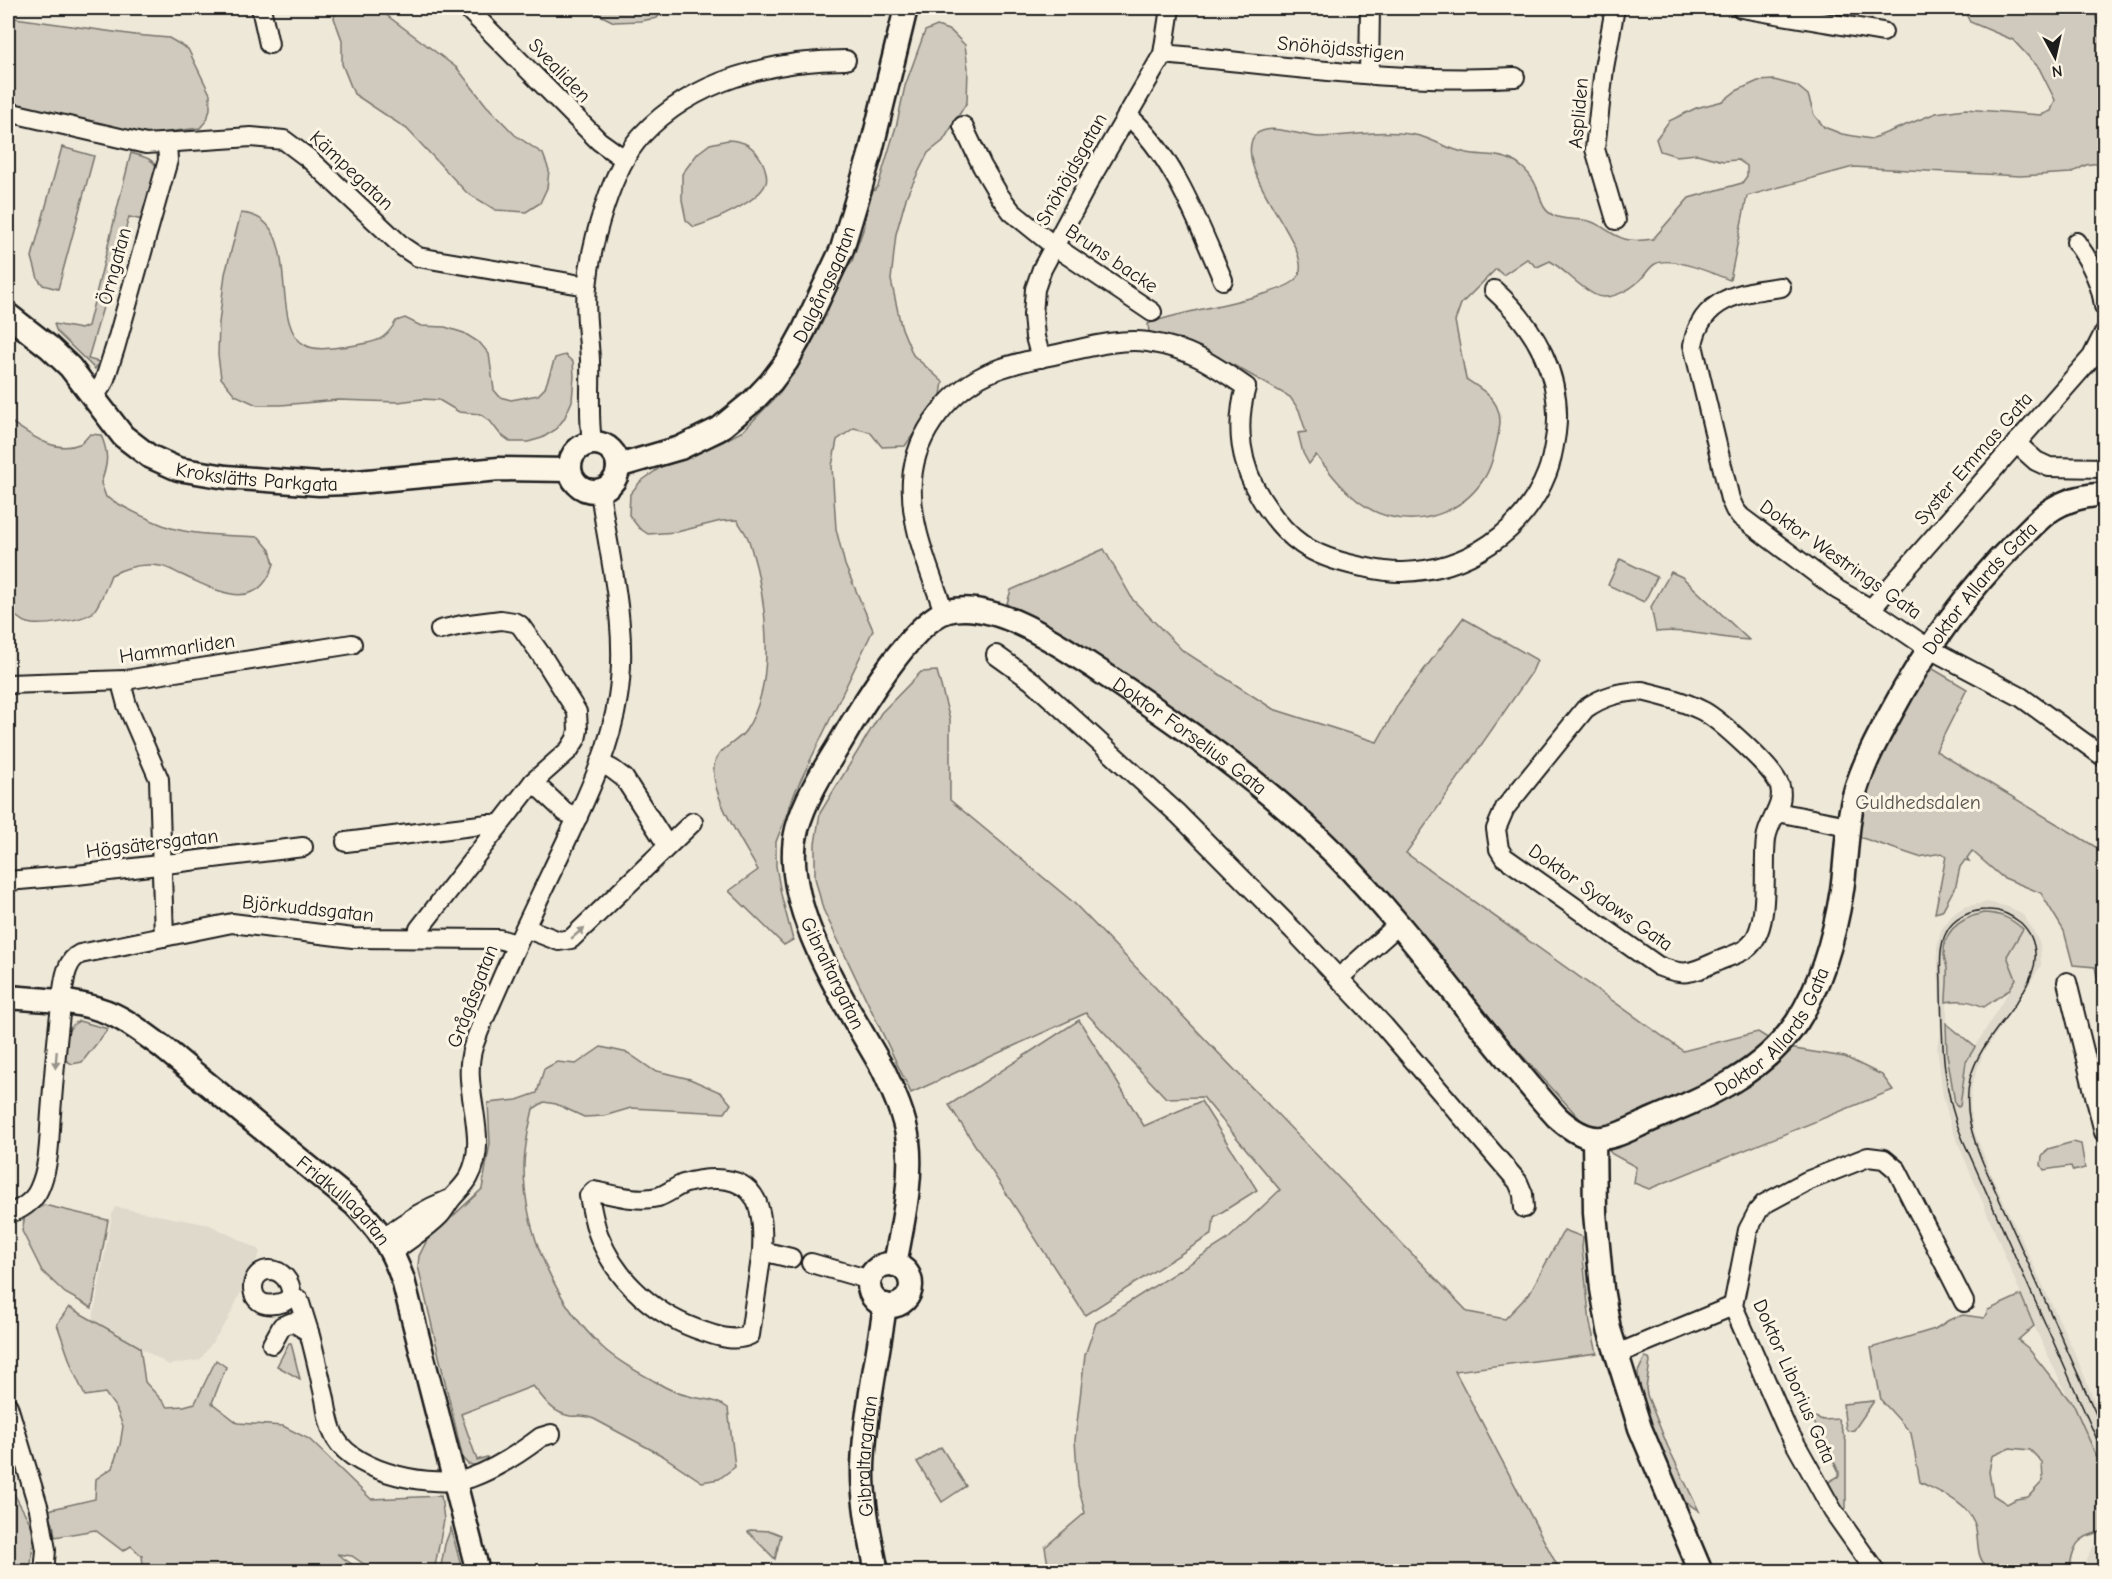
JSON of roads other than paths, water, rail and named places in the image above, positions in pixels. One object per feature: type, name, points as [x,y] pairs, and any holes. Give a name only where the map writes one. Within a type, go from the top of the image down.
[{"type":"street","points":[[261,8],[269,44]]},
{"type":"street","name":"Svealiden","points":[[467,8],[599,141],[624,159]]},
{"type":"street","name":"Dalgångsgatan","points":[[618,466],[680,448],[719,429],[753,401],[787,361],[842,249],[870,155],[906,8]]},
{"type":"street","name":"Snöhöjdsgatan","points":[[1041,358],[1035,331],[1033,303],[1042,269],[1163,54],[1170,8]]},
{"type":"street","points":[[1369,74],[1370,8]]},
{"type":"street","name":"Aspliden","points":[[1615,8],[1604,68],[1595,149],[1616,220]]},
{"type":"street","points":[[1740,8],[1883,32]]},
{"type":"street","name":"Snöhöjdsstigen","points":[[1163,54],[1369,74],[1446,79],[1515,77]]},
{"type":"street","points":[[592,442],[589,419],[590,361],[586,286],[604,211],[624,159],[640,136],[654,122],[694,95],[719,82],[769,68],[825,60],[846,60]]},
{"type":"street","name":"Kämpegatan","points":[[8,112],[146,144],[251,137],[284,140],[308,158],[403,248],[418,257],[586,286]]},
{"type":"street","points":[[1127,115],[1138,124],[1184,191],[1223,280]]},
{"type":"street","name":"Bruns backe","points":[[963,126],[999,195],[1020,219],[1054,246],[1152,312]]},
{"type":"street","name":"Örngatan","points":[[94,397],[104,382],[115,348],[168,160],[167,143]]},
{"type":"street","points":[[2076,242],[2087,257],[2098,281],[2104,306]]},
{"type":"street","name":"Doktor Westrings Gata","points":[[1781,286],[1747,291],[1727,298],[1717,304],[1695,333],[1693,345],[1730,499],[1735,510],[1838,590],[1929,648],[2021,697],[2104,757]]},
{"type":"street","points":[[944,612],[912,505],[912,480],[917,455],[935,419],[959,392],[996,370],[1095,346],[1138,342],[1179,349],[1207,360],[1246,387],[1240,407],[1240,440],[1244,463],[1253,487],[1274,520],[1291,538],[1307,549],[1332,560],[1402,573],[1465,559],[1485,549],[1521,518],[1536,497],[1548,471],[1553,452],[1557,412],[1549,366],[1537,341],[1526,323],[1494,290]]},
{"type":"street","name":"Krokslätts Parkgata","points":[[8,315],[49,347],[70,367],[123,436],[134,446],[164,464],[194,472],[263,481],[327,483],[499,469],[569,470]]},
{"type":"street","name":"Syster Emmas Gata","points":[[1871,609],[2092,357],[2104,333]]},
{"type":"street","points":[[592,442],[607,446],[613,452],[618,466],[611,484],[600,491],[580,487],[571,477],[569,470],[571,457],[575,451],[592,442]]},
{"type":"street","points":[[2016,442],[2036,461],[2049,467],[2104,468]]},
{"type":"street","name":"Grågåsgatan","points":[[388,1245],[438,1216],[470,1176],[476,1149],[469,1084],[469,1062],[472,1049],[483,1017],[520,936],[578,817],[609,737],[618,698],[622,648],[600,491]]},
{"type":"street","name":"Doktor Allards Gata","points":[[1594,1139],[1619,1134],[1724,1088],[1747,1074],[1780,1043],[1797,1021],[1824,964],[1842,890],[1848,826],[1856,789],[1873,749],[1909,680],[1945,624],[1975,587],[2004,554],[2046,513],[2057,506],[2082,497],[2104,495]]},
{"type":"street","name":"Doktor Forselius Gata","points":[[944,612],[970,610],[986,612],[1017,622],[1071,652],[1208,746],[1268,793],[1334,854],[1399,924],[1557,1117],[1576,1133],[1594,1139]]},
{"type":"street","name":"Gibraltargatan","points":[[895,1265],[909,1173],[909,1149],[905,1126],[894,1092],[884,1071],[814,940],[799,901],[794,866],[797,830],[812,791],[849,727],[897,657],[915,635],[928,622],[944,612]]},
{"type":"street","points":[[417,938],[419,929],[533,782],[569,750],[576,740],[579,719],[577,711],[527,633],[514,622],[492,621],[440,630]]},
{"type":"street","name":"Hammarliden","points":[[8,684],[125,680],[352,644]]},
{"type":"street","points":[[996,655],[1032,681],[1178,814],[1340,977],[1518,1182],[1524,1208]]},
{"type":"street","points":[[125,680],[123,690],[127,705],[159,779],[164,937]]},
{"type":"street","name":"Doktor Sydows Gata","points":[[1642,691],[1666,696],[1706,712],[1765,764],[1775,776],[1781,795],[1777,812],[1766,839],[1761,928],[1748,948],[1691,973],[1675,973],[1658,966],[1504,857],[1499,849],[1496,829],[1505,808],[1585,710],[1597,701],[1622,692],[1642,691]]},
{"type":"street","points":[[600,763],[624,778],[667,845]]},
{"type":"street","points":[[533,782],[565,812],[578,817]]},
{"type":"street","points":[[1777,812],[1848,826]]},
{"type":"street","name":"Björkuddsgatan","points":[[62,1002],[69,964],[73,957],[232,923],[353,938],[499,939],[520,936],[559,941],[571,939],[693,822]]},
{"type":"street","points":[[346,842],[488,824],[498,827]]},
{"type":"street","name":"Högsätersgatan","points":[[8,881],[77,875],[303,847]]},
{"type":"street","points":[[1340,977],[1399,924]]},
{"type":"street","points":[[2067,982],[2104,1132]]},
{"type":"street","name":"Fridkullagatan","points":[[8,997],[62,1002],[112,1014],[150,1037],[354,1204],[388,1245],[403,1280],[478,1572]]},
{"type":"street","points":[[8,1213],[27,1204],[38,1192],[47,1168],[62,1002]]},
{"type":"street","points":[[1594,1139],[1595,1212],[1605,1312],[1640,1428],[1701,1572]]},
{"type":"street","name":"Doktor Liborius Gata","points":[[1876,1572],[1836,1517],[1786,1427],[1733,1306],[1749,1230],[1764,1204],[1807,1181],[1857,1161],[1878,1157],[1884,1159],[1897,1170],[1964,1302]]},
{"type":"street","points":[[728,1179],[741,1183],[755,1198],[763,1234],[762,1251],[750,1335],[742,1339],[718,1336],[676,1321],[646,1301],[632,1288],[599,1237],[589,1196],[594,1191],[635,1199],[648,1198],[658,1197],[693,1182],[728,1179]]},
{"type":"street","points":[[762,1251],[791,1258]]},
{"type":"street","points":[[811,1263],[870,1280]]},
{"type":"street","points":[[895,1265],[903,1268],[908,1274],[911,1282],[910,1290],[901,1303],[885,1305],[873,1296],[870,1280],[875,1270],[881,1266],[895,1265]]},
{"type":"street","points":[[291,1295],[298,1300],[309,1332],[330,1424],[336,1439],[347,1453],[367,1466],[423,1480],[455,1481],[485,1471],[541,1437],[551,1434]]},
{"type":"street","name":"Gibraltargatan","points":[[877,1572],[868,1521],[863,1466],[885,1305]]},
{"type":"street","points":[[1617,1354],[1733,1306]]},
{"type":"street","points":[[272,1344],[282,1326],[293,1322],[309,1332]]},
{"type":"street","points":[[8,1406],[40,1517],[46,1550],[44,1572]]},
{"type":"tram line","points":[[2104,1432],[1983,1163],[1972,1132],[1968,1112],[1968,1090],[1975,1064],[1990,1038],[2026,987],[2035,960],[2032,940],[2021,923],[2001,912],[1975,911],[1953,923],[1943,939],[1941,953],[1944,1065],[1951,1103],[1963,1140],[2104,1455]]},
{"type":"park label","name":"Guldhedsdalen","points":[[1918,802]]}]
